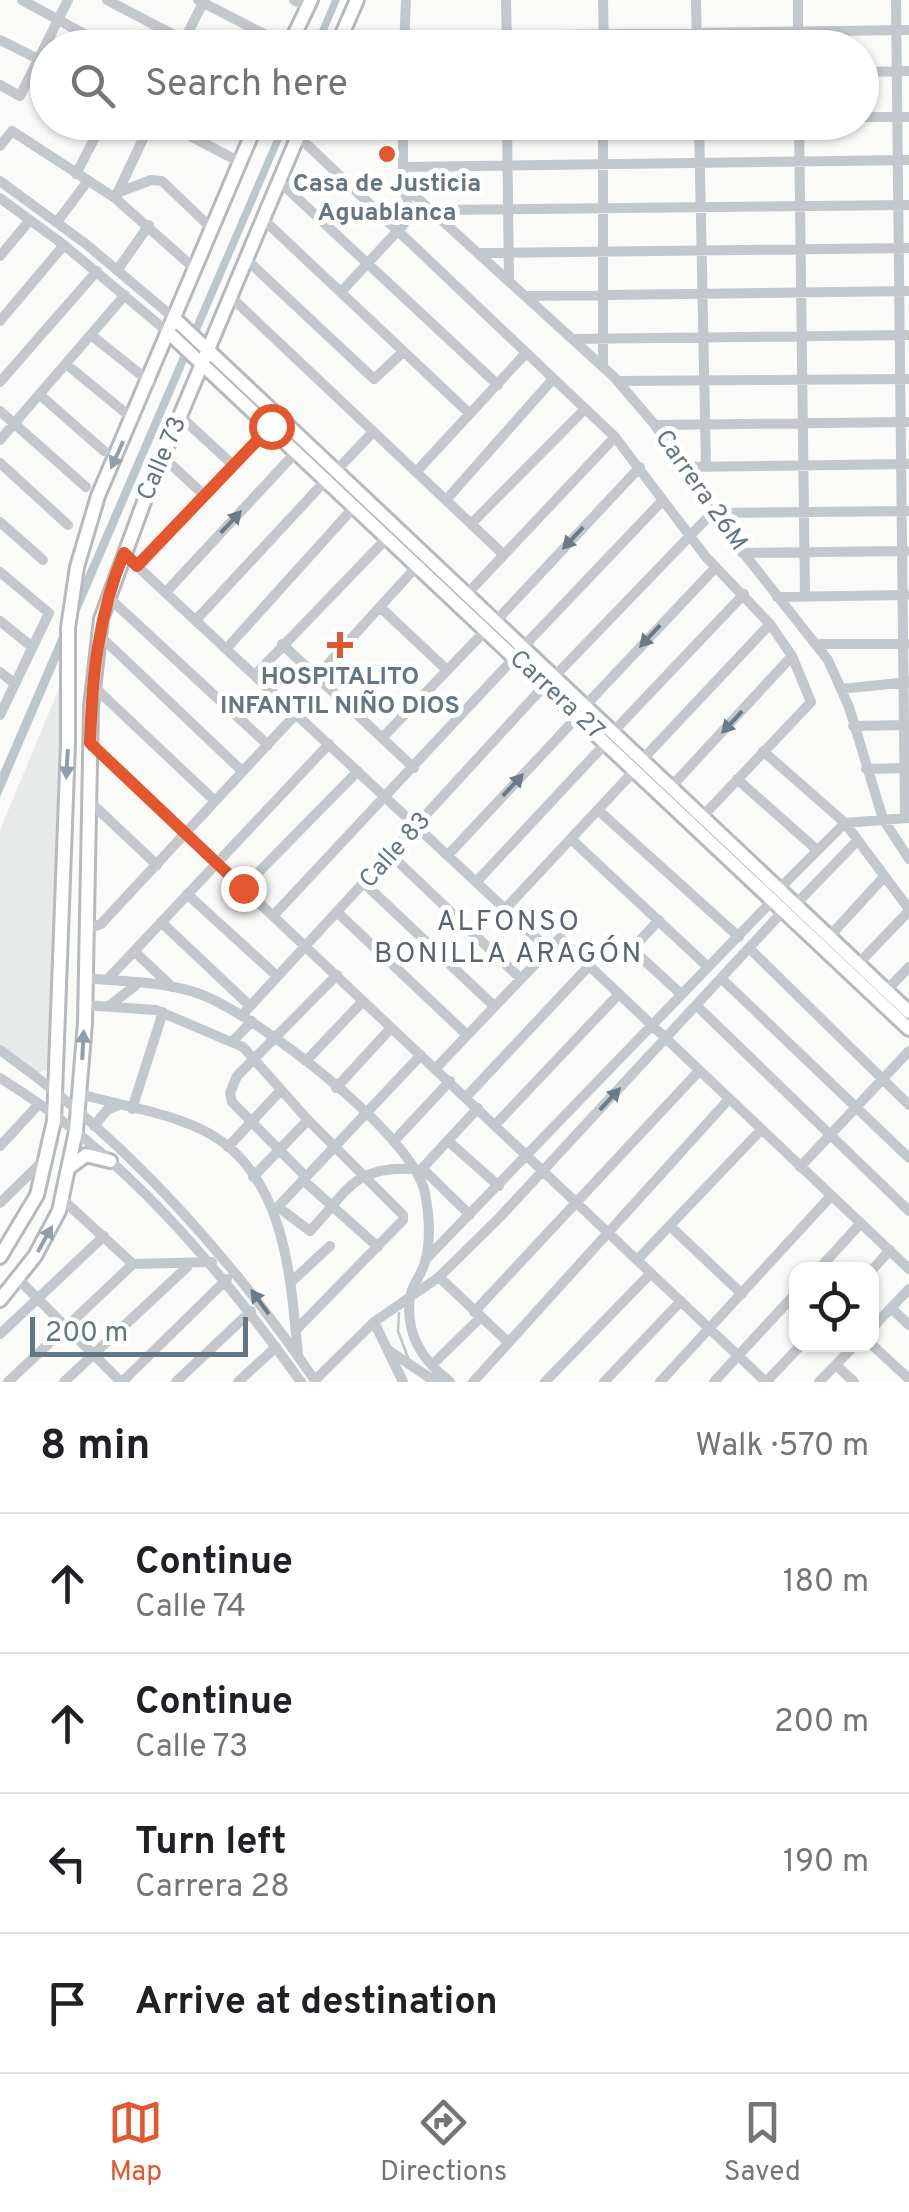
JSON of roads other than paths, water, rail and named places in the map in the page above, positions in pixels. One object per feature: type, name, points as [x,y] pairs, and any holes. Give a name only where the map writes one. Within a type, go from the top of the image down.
[{"type":"main road","points":[[343,30],[357,0]]},
{"type":"main road","points":[[297,30],[309,4]]},
{"type":"main road","name":"Calle 73","points":[[57,1092],[68,647],[74,581],[90,517],[177,331],[195,269],[248,140]]},
{"type":"main road","name":"Calle 73","points":[[78,1111],[88,929],[92,685],[98,636],[108,596],[181,417],[202,352],[232,298],[297,140]]},
{"type":"main road","points":[[177,331],[202,352]]},
{"type":"main road","name":"Carrera 27","points":[[202,352],[297,451],[332,475],[355,506],[491,625],[909,1028]]},
{"type":"main road","name":"Carrera 27","points":[[202,352],[466,594],[491,625]]},
{"type":"main road","name":"Carrera 27","points":[[638,765],[671,787],[702,816],[772,899]]},
{"type":"main road","points":[[63,846],[67,855],[76,858],[88,850]]},
{"type":"main road","points":[[60,891],[66,882],[76,880],[88,897]]},
{"type":"main road","name":"Carrera 27","points":[[785,911],[829,936],[909,1012]]},
{"type":"main road","points":[[1,1255],[37,1195],[48,1156],[57,1092]]},
{"type":"main road","points":[[1,1298],[45,1239],[63,1200],[78,1111]]},
{"type":"main road","points":[[70,1167],[86,1155],[110,1160]]},
{"type":"street","points":[[22,0],[77,30]]},
{"type":"street","points":[[54,30],[68,0]]},
{"type":"street","points":[[107,0],[158,30]]},
{"type":"street","points":[[294,0],[309,4]]},
{"type":"street","points":[[405,30],[406,0]]},
{"type":"street","points":[[506,0],[507,30]]},
{"type":"street","points":[[603,0],[603,30]]},
{"type":"street","points":[[696,0],[697,30]]},
{"type":"street","points":[[798,0],[798,30]]},
{"type":"street","points":[[450,1382],[432,1365],[412,1335],[410,1296],[426,1260],[530,1157],[817,850],[851,822],[907,818],[903,30],[896,0]]},
{"type":"street","points":[[188,30],[200,1],[256,30]]},
{"type":"street","points":[[0,40],[30,55]]},
{"type":"street","points":[[0,86],[20,96],[30,81]]},
{"type":"street","points":[[0,146],[12,131],[87,182],[116,196],[195,269]]},
{"type":"street","points":[[76,174],[94,140]]},
{"type":"street","points":[[116,196],[142,140]]},
{"type":"street","points":[[198,140],[240,162]]},
{"type":"street","points":[[312,140],[615,437],[689,534],[770,624],[792,656],[810,702],[702,816]]},
{"type":"street","points":[[341,292],[400,229],[408,208],[403,185],[403,140]]},
{"type":"street","points":[[508,140],[509,280]]},
{"type":"street","points":[[604,140],[604,367]]},
{"type":"street","points":[[699,140],[706,467]]},
{"type":"street","points":[[799,140],[805,596]]},
{"type":"street","points":[[403,167],[904,160]]},
{"type":"street","points":[[116,196],[158,179],[211,228]]},
{"type":"street","points":[[0,181],[118,269],[177,331]]},
{"type":"street","points":[[58,222],[87,182]]},
{"type":"street","points":[[280,182],[498,386]]},
{"type":"street","name":"Carrera 26M","points":[[403,185],[604,367],[655,425],[712,513],[815,644],[841,689],[880,819],[909,859]]},
{"type":"street","points":[[0,198],[125,296],[177,331]]},
{"type":"street","points":[[434,210],[904,205]]},
{"type":"street","points":[[0,256],[30,220]]},
{"type":"street","points":[[264,220],[470,414]]},
{"type":"street","points":[[118,269],[149,225]]},
{"type":"street","points":[[0,321],[64,245]]},
{"type":"street","points":[[480,253],[904,248]]},
{"type":"street","points":[[247,260],[374,379],[403,352]]},
{"type":"street","points":[[0,382],[97,271]]},
{"type":"street","points":[[524,296],[904,292]]},
{"type":"street","points":[[0,440],[125,296]]},
{"type":"street","points":[[232,298],[504,555]]},
{"type":"street","points":[[91,335],[150,382]]},
{"type":"street","points":[[572,339],[904,335]]},
{"type":"street","points":[[416,472],[526,353]]},
{"type":"street","points":[[66,364],[133,418]]},
{"type":"street","points":[[446,500],[553,379]]},
{"type":"street","points":[[618,381],[905,379]]},
{"type":"street","points":[[40,395],[104,451]]},
{"type":"street","points":[[471,524],[585,409]]},
{"type":"street","points":[[0,411],[86,487]]},
{"type":"street","points":[[181,417],[234,465]]},
{"type":"street","points":[[655,425],[905,422]]},
{"type":"street","points":[[137,566],[271,426]]},
{"type":"street","points":[[196,620],[373,432]]},
{"type":"street","points":[[466,594],[615,437]]},
{"type":"street","points":[[166,592],[297,451]]},
{"type":"street","points":[[163,457],[204,495]]},
{"type":"street","points":[[0,464],[68,525]]},
{"type":"street","points":[[682,467],[905,464]]},
{"type":"street","points":[[384,736],[640,467]]},
{"type":"street","points":[[272,916],[663,500]]},
{"type":"street","points":[[226,649],[355,506]]},
{"type":"street","points":[[712,513],[905,511]]},
{"type":"street","name":"Calle 83","points":[[232,1042],[276,976],[366,885],[550,681],[712,513]]},
{"type":"street","points":[[0,522],[44,560]]},
{"type":"street","points":[[255,676],[388,537]]},
{"type":"street","points":[[742,553],[906,551]]},
{"type":"street","points":[[124,553],[548,949]]},
{"type":"street","points":[[317,676],[418,565]]},
{"type":"street","points":[[448,854],[716,567]]},
{"type":"street","points":[[0,572],[49,613],[0,715]]},
{"type":"street","points":[[478,880],[744,594]]},
{"type":"street","points":[[777,597],[906,595]]},
{"type":"street","points":[[108,596],[268,745]]},
{"type":"street","points":[[380,606],[447,670]]},
{"type":"street","points":[[0,620],[31,646]]},
{"type":"street","points":[[507,907],[770,624]]},
{"type":"street","points":[[98,636],[242,771]]},
{"type":"street","points":[[282,644],[414,768]]},
{"type":"street","points":[[815,644],[906,644]]},
{"type":"street","points":[[671,787],[792,656]]},
{"type":"street","points":[[0,672],[14,683]]},
{"type":"street","points":[[841,689],[906,682]]},
{"type":"street","points":[[92,685],[216,801]]},
{"type":"street","points":[[88,929],[100,926],[296,714]]},
{"type":"street","points":[[854,726],[906,725]]},
{"type":"street","points":[[90,743],[766,1382],[794,1352]]},
{"type":"street","points":[[106,980],[329,744]]},
{"type":"street","points":[[764,750],[851,822],[857,841],[909,910],[858,964]]},
{"type":"street","points":[[866,769],[907,768]]},
{"type":"street","points":[[243,888],[358,770]]},
{"type":"street","points":[[737,779],[817,850]]},
{"type":"street","points":[[88,800],[157,865]]},
{"type":"street","points":[[598,810],[738,938]]},
{"type":"street","points":[[571,839],[708,967]]},
{"type":"street","points":[[0,1050],[78,1111],[237,1270],[315,1381],[374,1322],[438,1277],[500,1218],[785,911],[857,841]]},
{"type":"street","points":[[392,856],[520,977]]},
{"type":"street","points":[[829,936],[884,878]]},
{"type":"street","points":[[366,885],[493,1005]]},
{"type":"street","points":[[187,894],[276,976]]},
{"type":"street","points":[[338,913],[466,1034]]},
{"type":"street","points":[[658,920],[632,949],[681,994]]},
{"type":"street","points":[[162,922],[248,1014],[336,1088],[394,1141],[418,1170],[470,1215]]},
{"type":"street","points":[[436,1068],[560,938],[909,1269]]},
{"type":"street","points":[[750,948],[909,1105]]},
{"type":"street","points":[[134,952],[166,987]]},
{"type":"street","points":[[467,1096],[588,967]]},
{"type":"street","points":[[886,990],[909,967]]},
{"type":"street","points":[[336,975],[238,1076],[229,1097],[305,1178],[378,1247]]},
{"type":"street","points":[[86,978],[198,993],[248,1014]]},
{"type":"street","points":[[722,979],[909,1158]]},
{"type":"street","points":[[109,1006],[140,984]]},
{"type":"street","points":[[132,1109],[166,987]]},
{"type":"street","points":[[496,1124],[618,994]]},
{"type":"street","points":[[306,1061],[363,1001]]},
{"type":"street","points":[[84,1005],[160,1011],[232,1042],[257,1060],[308,1120],[404,1218],[296,1330]]},
{"type":"street","points":[[697,1006],[909,1211]]},
{"type":"street","points":[[336,1088],[391,1028]]},
{"type":"street","points":[[800,1167],[909,1051]]},
{"type":"street","points":[[276,1209],[421,1055]]},
{"type":"street","points":[[432,1365],[700,1071]]},
{"type":"street","points":[[394,1141],[450,1081]]},
{"type":"street","points":[[2,1083],[76,1130],[212,1262],[300,1382]]},
{"type":"street","points":[[228,1147],[281,1090]]},
{"type":"street","points":[[80,1094],[202,1130],[228,1147],[276,1209],[307,1232],[361,1174],[384,1167],[418,1170],[478,1108]]},
{"type":"street","points":[[473,1382],[729,1099]]},
{"type":"street","points":[[0,1146],[39,1104]]},
{"type":"street","points":[[94,1126],[107,1110],[119,1105]]},
{"type":"street","points":[[254,1177],[308,1120]]},
{"type":"street","points":[[637,1260],[761,1130]]},
{"type":"street","points":[[448,1141],[499,1186]]},
{"type":"street","points":[[0,1203],[48,1156]]},
{"type":"street","points":[[418,1170],[428,1214],[426,1260]]},
{"type":"street","points":[[660,1382],[832,1196]]},
{"type":"street","points":[[63,1200],[133,1264],[188,1266],[212,1262]]},
{"type":"street","points":[[484,1201],[500,1218]]},
{"type":"street","points":[[276,1209],[298,1357]]},
{"type":"street","points":[[825,1262],[861,1224]]},
{"type":"street","points":[[670,1226],[742,1294]]},
{"type":"street","points":[[0,1334],[104,1236]]},
{"type":"street","points":[[290,1283],[330,1246]]},
{"type":"street","points":[[879,1262],[890,1250]]},
{"type":"street","points":[[8,1382],[133,1264]]},
{"type":"street","points":[[64,1382],[188,1266]]},
{"type":"street","points":[[546,1382],[652,1273]]},
{"type":"street","points":[[438,1277],[508,1342]]},
{"type":"street","points":[[18,1279],[121,1382],[226,1279]]},
{"type":"street","points":[[879,1320],[909,1289]]},
{"type":"street","points":[[604,1382],[681,1301]]},
{"type":"street","points":[[714,1382],[789,1301]]},
{"type":"street","points":[[890,1308],[909,1325]]},
{"type":"street","points":[[176,1382],[251,1311]]},
{"type":"street","points":[[374,1322],[403,1382]]},
{"type":"street","points":[[238,1382],[276,1347]]},
{"type":"street","points":[[387,1350],[436,1382]]},
{"type":"street","points":[[879,1351],[909,1379]]},
{"type":"street","points":[[819,1382],[848,1352]]},
{"type":"street","points":[[836,1364],[854,1382]]},
{"type":"waterway","points":[[399,1313],[398,1331],[408,1358]]},
{"type":"place","name":"Casa de Justicia Aguablanca","points":[[387,154]]},
{"type":"place","name":"HOSPITALITO INFANTIL NIÑO DIOS","points":[[340,645]]},
{"type":"district","name":"ALFONSO BONILLA ARAGÓN","points":[[509,939]]}]
